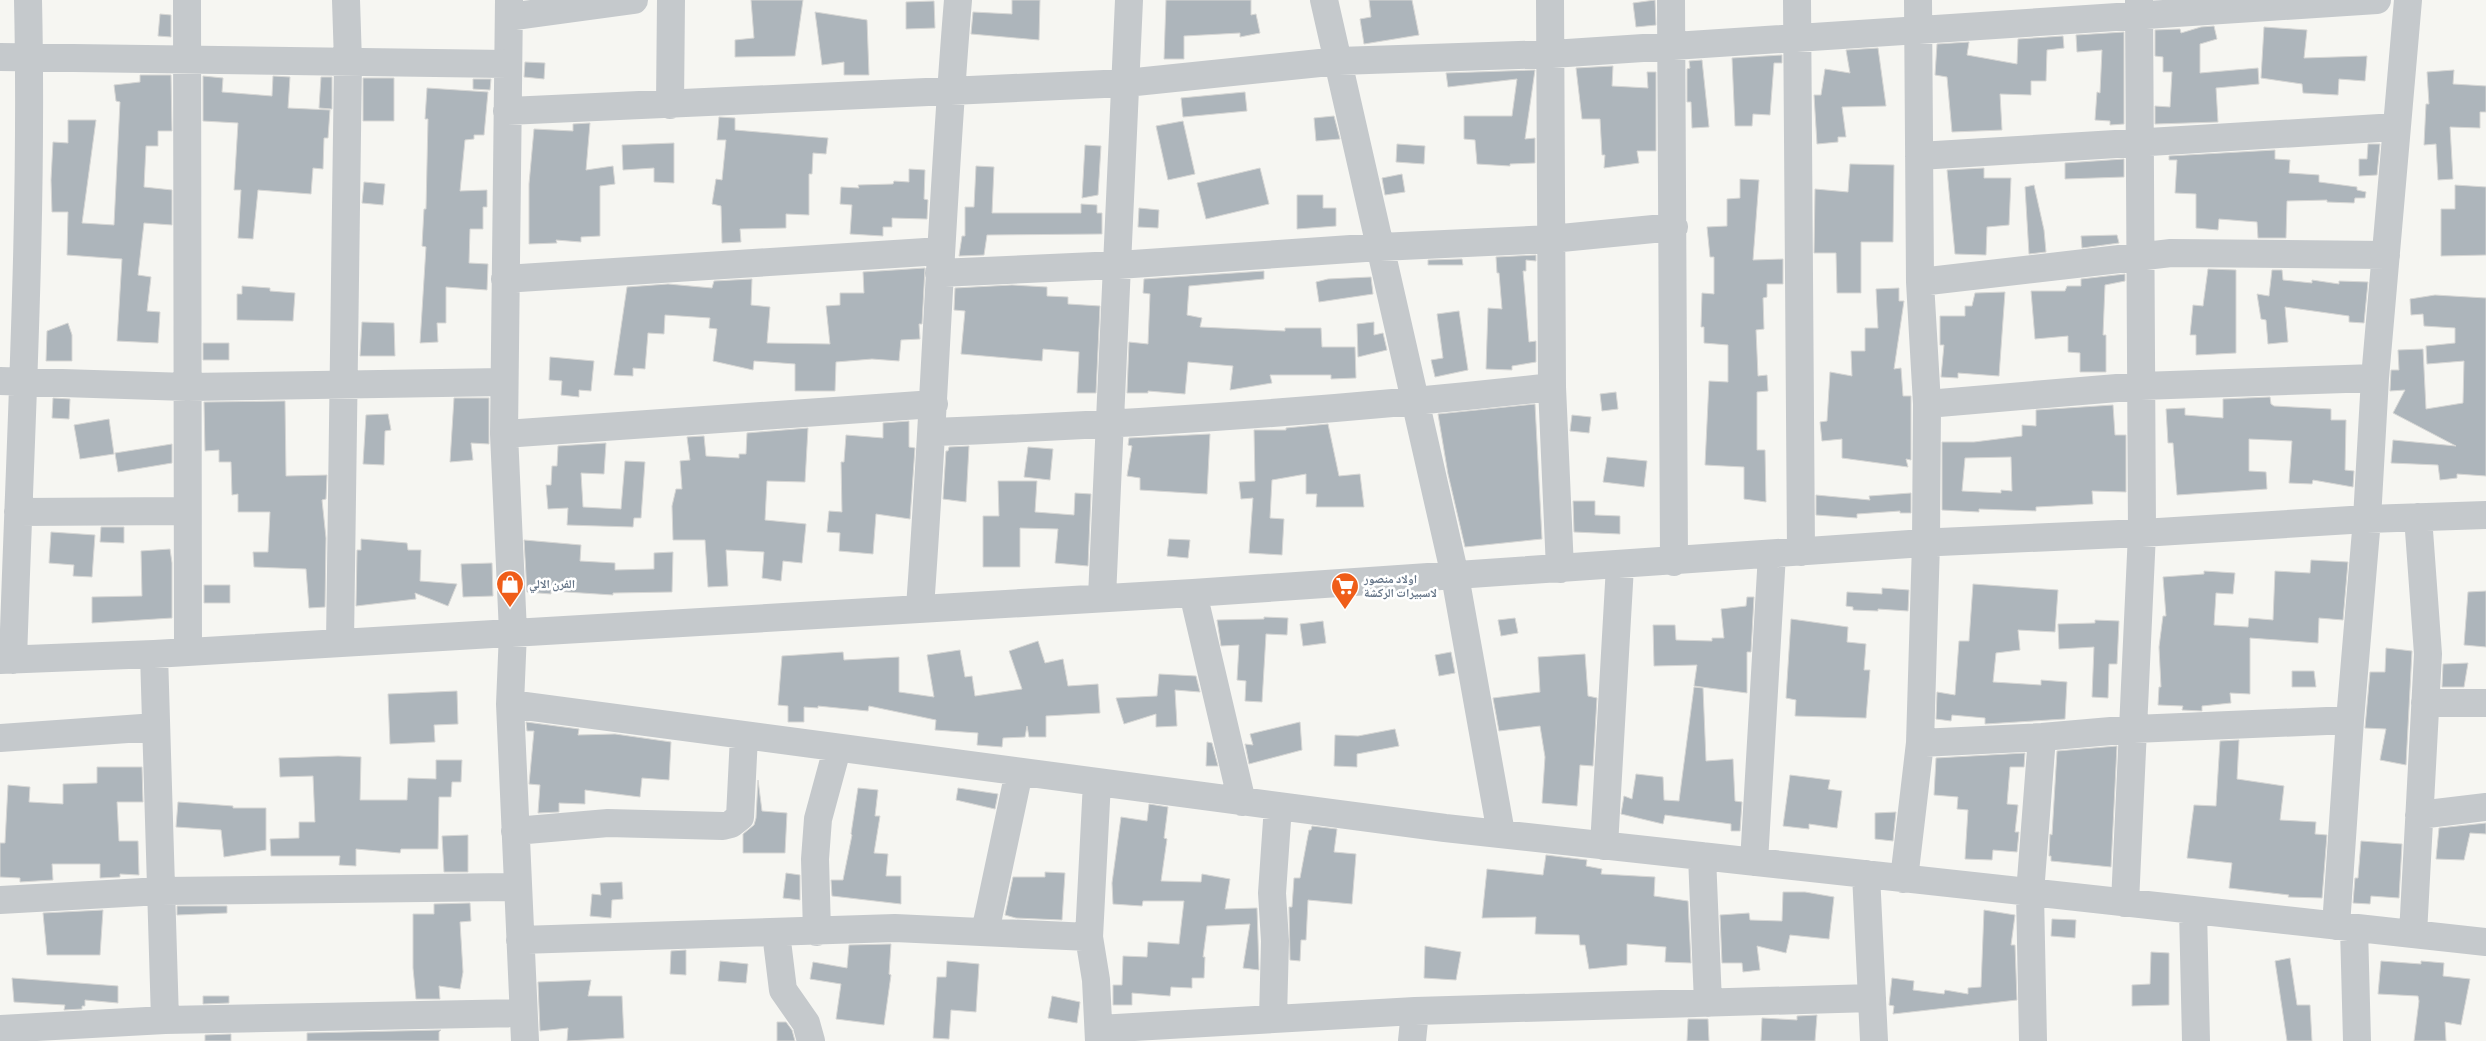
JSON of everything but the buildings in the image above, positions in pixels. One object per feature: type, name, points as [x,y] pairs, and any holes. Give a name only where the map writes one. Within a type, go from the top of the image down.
[{"type":"street","points":[[28,0],[30,58],[12,382],[18,512],[6,660],[154,654],[188,650],[1193,593],[1620,566],[1926,544],[2142,533],[2367,518],[2486,514]]},
{"type":"street","points":[[187,0],[188,650]]},
{"type":"street","points":[[340,642],[348,62],[346,0]]},
{"type":"street","points":[[525,1041],[510,704],[513,632],[504,434],[509,9],[634,0]]},
{"type":"street","points":[[670,105],[671,0]]},
{"type":"street","points":[[920,608],[933,432],[950,92],[958,0]]},
{"type":"street","points":[[1102,597],[1129,0]]},
{"type":"street","points":[[1324,0],[1417,402],[1455,576],[1501,833]]},
{"type":"street","points":[[1550,0],[1552,54],[1552,387],[1560,569]]},
{"type":"street","points":[[1671,0],[1674,227],[1674,562]]},
{"type":"street","points":[[1796,0],[1801,552]]},
{"type":"street","points":[[1904,879],[1920,743],[1926,544],[1927,404],[1920,282],[1918,0]]},
{"type":"street","points":[[507,111],[1126,83],[1339,61],[1552,54],[1796,39],[1919,30],[2139,8],[2377,0]]},
{"type":"street","points":[[2357,1041],[2345,927],[2350,720],[2367,518],[2375,378],[2408,0]]},
{"type":"street","points":[[2125,903],[2142,533],[2141,256],[2138,142],[2139,8]]},
{"type":"street","points":[[0,57],[507,64]]},
{"type":"street","points":[[1919,156],[2396,127]]},
{"type":"street","points":[[505,279],[940,262],[1118,265],[1380,247],[1551,238],[1674,227]]},
{"type":"street","points":[[1920,282],[2171,253],[2386,255]]},
{"type":"street","points":[[1927,404],[2141,386],[2375,378]]},
{"type":"street","points":[[12,382],[187,387],[504,382]]},
{"type":"street","points":[[933,432],[1110,425],[1417,402],[1552,387]]},
{"type":"street","points":[[504,434],[934,404]]},
{"type":"street","points":[[18,512],[187,511]]},
{"type":"street","points":[[2413,934],[2427,626],[2418,517]]},
{"type":"street","points":[[1754,862],[1772,554]]},
{"type":"street","points":[[1604,846],[1620,566]]},
{"type":"street","points":[[1193,593],[1242,802]]},
{"type":"street","points":[[154,654],[165,1020]]},
{"type":"street","points":[[2425,703],[2486,703]]},
{"type":"street","points":[[510,704],[837,749],[1445,828],[2486,942]]},
{"type":"street","points":[[1920,743],[2042,737],[2134,728],[2350,720]]},
{"type":"street","points":[[0,738],[156,727]]},
{"type":"street","points":[[515,831],[608,823],[723,826],[731,824],[740,816],[744,736]]},
{"type":"street","points":[[2033,1041],[2030,893],[2042,737]]},
{"type":"street","points":[[817,932],[815,859],[818,819],[837,749]]},
{"type":"street","points":[[985,932],[1020,772]]},
{"type":"street","points":[[1097,782],[1089,937],[1096,980],[1099,1035],[1273,1018],[1415,1011],[1872,998]]},
{"type":"street","points":[[1273,1018],[1275,941],[1272,893],[1278,806]]},
{"type":"street","points":[[2419,815],[2486,808]]},
{"type":"street","points":[[1702,856],[1708,1003]]},
{"type":"street","points":[[1866,874],[1874,1041]]},
{"type":"street","points":[[0,900],[161,891],[518,887]]},
{"type":"street","points":[[2194,910],[2196,1041]]},
{"type":"street","points":[[520,940],[817,932],[895,928],[1089,937]]},
{"type":"street","points":[[776,933],[783,990],[806,1023],[811,1041]]},
{"type":"street","points":[[1412,1041],[1415,1011]]},
{"type":"street","points":[[0,1029],[27,1035],[165,1020],[523,1013]]},
{"type":"place","name":"الفرن الالي","points":[[510,608]]},
{"type":"place","name":"اولاد منصور لاسبيرات الركشة","points":[[1345,610]]}]
